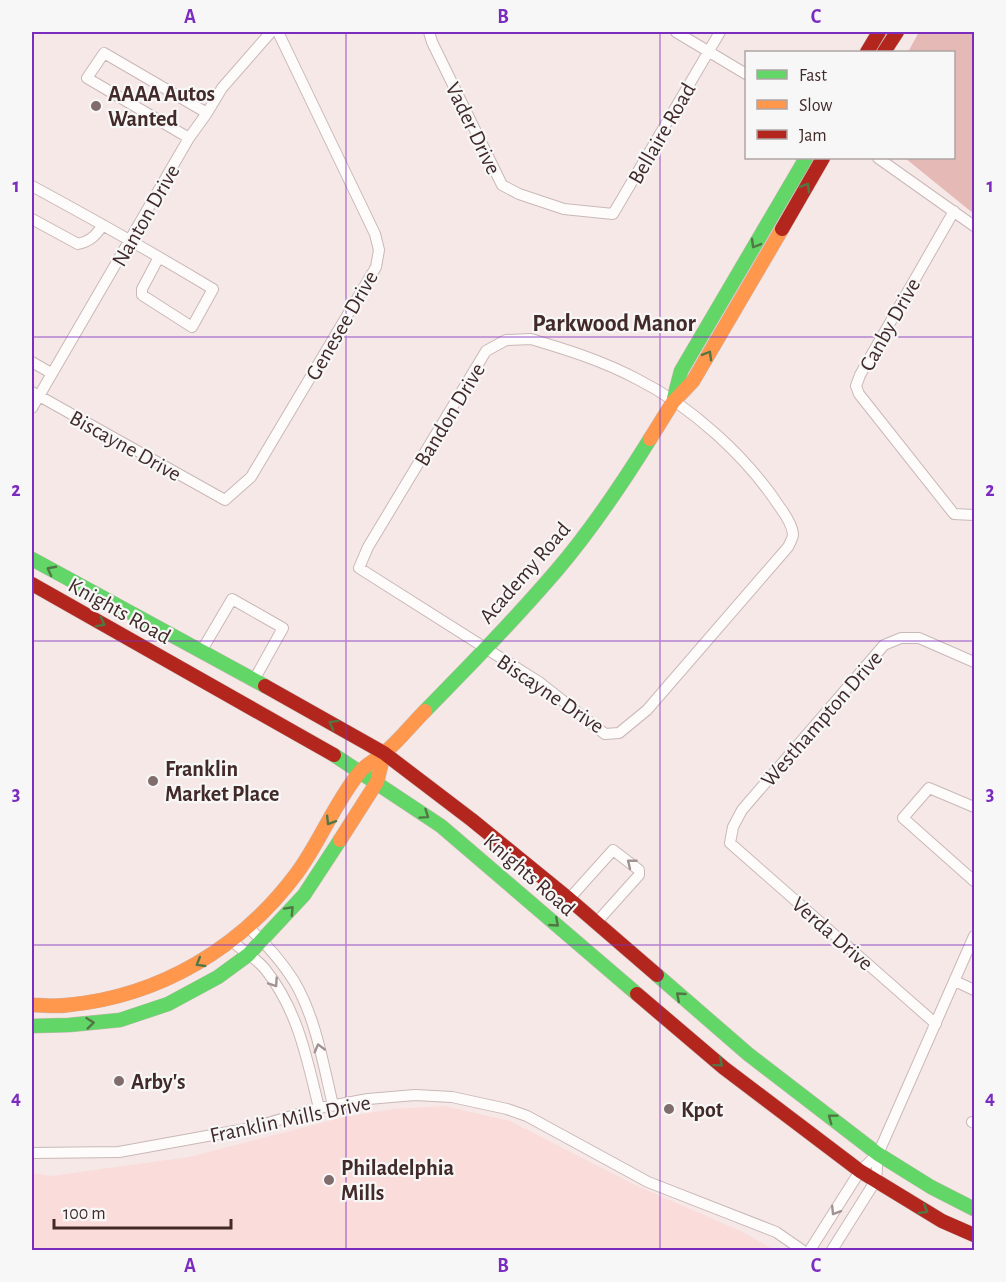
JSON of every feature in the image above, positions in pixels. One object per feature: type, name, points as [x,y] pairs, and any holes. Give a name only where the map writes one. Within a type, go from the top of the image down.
[{"type":"main road","points":[[868,51],[879,32]]},
{"type":"main road","points":[[885,51],[897,32]]},
{"type":"main road","name":"Academy Road","points":[[673,402],[681,371],[805,159]]},
{"type":"main road","name":"Academy Road","points":[[360,771],[384,753],[536,595],[592,526],[630,473],[673,402],[693,381],[822,159]]},
{"type":"main road","name":"Knights Road","points":[[32,560],[202,650],[384,753],[472,820],[569,899],[748,1054],[878,1154],[931,1187],[975,1209]]},
{"type":"main road","name":"Knights Road","points":[[32,584],[360,771],[441,825],[724,1068],[860,1171],[942,1221],[975,1236]]},
{"type":"main road","points":[[32,1026],[69,1026],[120,1020],[160,1007],[218,977],[248,955],[304,895],[377,782],[384,753]]},
{"type":"main road","points":[[32,1005],[70,1005],[112,998],[145,989],[195,966],[233,942],[249,928],[297,873],[360,771]]},
{"type":"main road","points":[[579,943],[596,923]]},
{"type":"street","name":"Nanton Drive","points":[[32,408],[35,394],[51,373],[189,138],[236,69],[271,32]]},
{"type":"street","name":"Genesee Drive","points":[[220,497],[225,500],[251,477],[376,267],[379,250],[375,234],[278,32]]},
{"type":"street","name":"Vader Drive","points":[[429,32],[502,185],[519,194],[564,209],[613,214]]},
{"type":"street","points":[[676,32],[745,73]]},
{"type":"street","name":"Bellaire Road","points":[[613,214],[720,32]]},
{"type":"street","points":[[189,138],[87,78],[104,53],[207,113]]},
{"type":"street","points":[[879,159],[975,226]]},
{"type":"street","points":[[32,186],[131,240],[213,289],[192,327],[142,295],[142,289],[159,257]]},
{"type":"street","name":"Canby Drive","points":[[954,211],[860,375],[856,386],[859,394],[954,514],[975,515]]},
{"type":"street","points":[[32,219],[78,244],[94,237],[103,225]]},
{"type":"street","name":"Bandon Drive","points":[[360,567],[368,547],[486,351],[506,340],[531,339],[585,355],[639,380],[694,416],[731,447],[768,488],[788,519],[793,535],[791,541]]},
{"type":"street","points":[[32,362],[51,373]]},
{"type":"street","name":"Biscayne Drive","points":[[35,394],[220,497]]},
{"type":"street","name":"Biscayne Drive","points":[[360,567],[538,682],[604,734],[620,733],[655,702],[791,541]]},
{"type":"street","points":[[202,650],[232,599],[283,628],[254,680]]},
{"type":"street","name":"Westhampton Drive","points":[[730,843],[733,827],[742,810],[884,645],[901,638],[919,638],[975,662]]},
{"type":"street","points":[[975,807],[929,788],[903,818],[975,881]]},
{"type":"street","name":"Verda Drive","points":[[730,843],[936,1024]]},
{"type":"street","points":[[569,899],[613,850],[639,870],[639,874],[596,923]]},
{"type":"street","points":[[249,928],[262,940],[294,981],[311,1016],[333,1105]]},
{"type":"street","points":[[832,1251],[876,1180],[878,1154],[975,936]]},
{"type":"street","points":[[233,942],[264,968],[297,1023],[319,1108]]},
{"type":"street","points":[[955,981],[975,990]]},
{"type":"street","name":"Franklin Mills Drive","points":[[32,1153],[119,1152],[251,1128],[319,1108],[368,1099],[415,1095],[452,1097],[507,1108],[551,1127],[648,1182],[776,1232],[802,1251]]},
{"type":"street","points":[[810,1251],[860,1171],[878,1154]]},
{"type":"shaded area","points":[[919,32],[974,32],[974,214],[906,159],[955,159],[955,51],[909,51]]},
{"type":"shaded area","name":"Philadelphia Mills","points":[[444,1106],[510,1121],[635,1185],[745,1233],[774,1250],[32,1250],[32,1173],[51,1176],[189,1157],[344,1117],[393,1109]]},
{"type":"traffic: fast","points":[[674,398],[681,371],[805,159]]},
{"type":"traffic: fast","points":[[425,711],[509,624],[570,554],[629,473],[650,439]]},
{"type":"traffic: fast","points":[[32,559],[265,686]]},
{"type":"traffic: fast","points":[[334,755],[441,826],[637,994]]},
{"type":"traffic: fast","points":[[32,1026],[120,1020],[168,1004],[218,977],[248,955],[304,895],[340,840]]},
{"type":"traffic: fast","points":[[657,975],[748,1054],[878,1154],[931,1187],[974,1209]]},
{"type":"traffic: slow","points":[[650,439],[673,402],[693,381],[782,229]]},
{"type":"traffic: slow","points":[[32,1005],[68,1005],[102,1000],[135,991],[167,979],[225,945],[251,924],[297,873],[342,797],[359,773],[381,756],[425,711]]},
{"type":"traffic: slow","points":[[340,840],[377,782],[384,753]]},
{"type":"traffic: jam","points":[[868,51],[879,32]]},
{"type":"traffic: jam","points":[[885,51],[897,32]]},
{"type":"traffic: jam","points":[[782,229],[822,159]]},
{"type":"traffic: jam","points":[[32,584],[334,755]]},
{"type":"traffic: jam","points":[[265,686],[384,753],[472,820],[657,975]]},
{"type":"traffic: jam","points":[[637,994],[724,1068],[860,1171],[942,1221],[974,1235]]},
{"type":"place","name":"AAAA Autos Wanted","points":[[96,106]]},
{"type":"place","name":"Franklin Market Place","points":[[153,781]]},
{"type":"place","name":"Arby's","points":[[119,1081]]},
{"type":"place","name":"Kpot","points":[[669,1109]]},
{"type":"place","name":"Philadelphia Mills","points":[[329,1180]]},
{"type":"district","name":"Parkwood Manor","points":[[614,323]]}]
